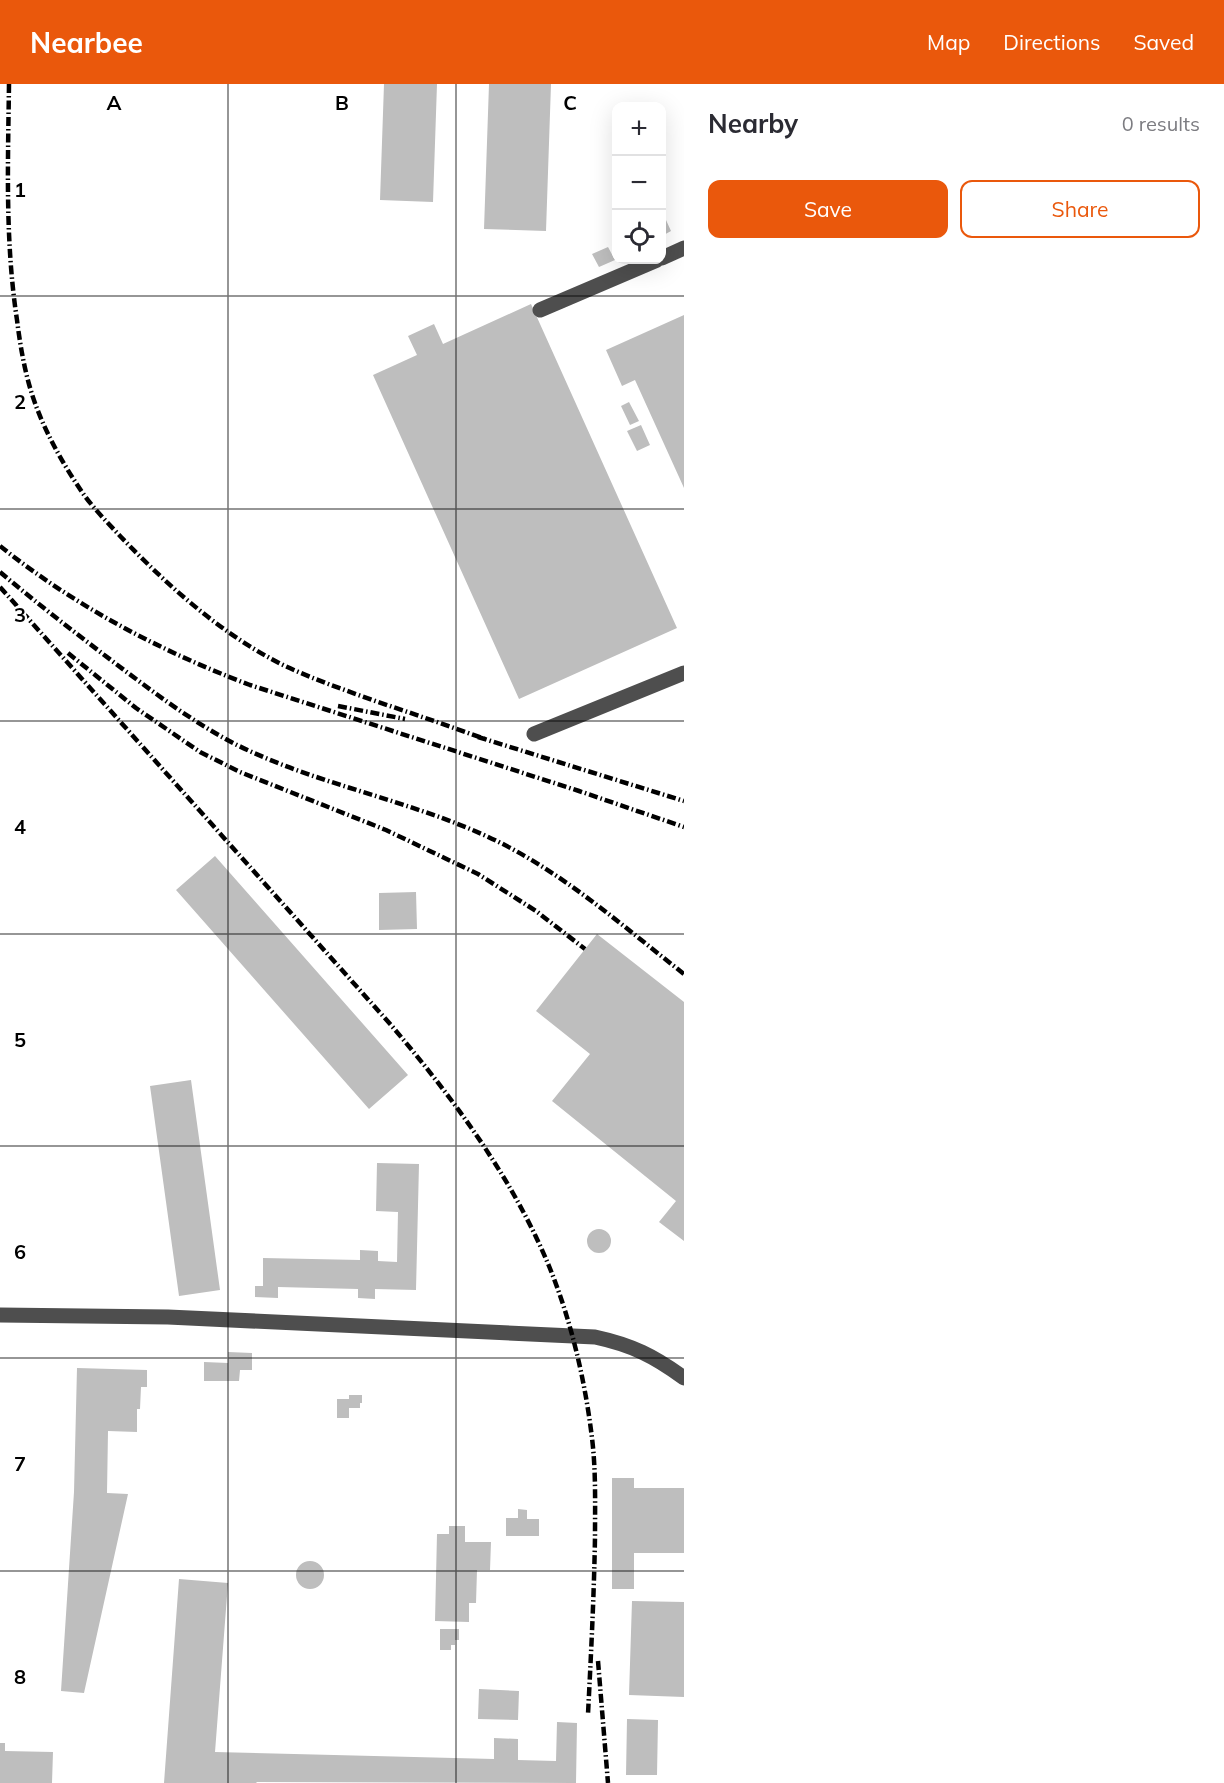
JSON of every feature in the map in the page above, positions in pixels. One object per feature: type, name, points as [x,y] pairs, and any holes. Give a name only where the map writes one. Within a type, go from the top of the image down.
[{"type":"lane","points":[[666,256],[684,248]]},
{"type":"lane","points":[[540,310],[648,264]]},
{"type":"lane","points":[[534,734],[684,673]]},
{"type":"lane","points":[[0,1315],[168,1317],[595,1337],[622,1343],[642,1351],[663,1362],[684,1378]]},
{"type":"building","points":[[384,84],[437,84],[433,202],[380,200]]},
{"type":"building","points":[[489,84],[551,84],[546,231],[484,229]]},
{"type":"building","points":[[666,220],[671,231],[666,234]]},
{"type":"building","points":[[608,247],[612,254],[612,261],[599,267],[592,254]]},
{"type":"building","points":[[531,304],[677,628],[519,699],[373,375],[417,355],[408,336],[434,324],[443,344]]},
{"type":"building","points":[[684,315],[684,488],[635,380],[622,386],[606,350]]},
{"type":"building","points":[[629,402],[639,421],[630,425],[621,406]]},
{"type":"building","points":[[641,425],[650,445],[637,451],[627,431]]},
{"type":"building","points":[[215,856],[408,1075],[369,1109],[176,890]]},
{"type":"building","points":[[416,892],[417,929],[379,930],[379,893]]},
{"type":"building","points":[[597,934],[684,1002],[684,1241],[659,1222],[676,1201],[552,1101],[590,1054],[536,1011]]},
{"type":"building","points":[[191,1080],[220,1290],[179,1296],[150,1086]]},
{"type":"building","points":[[377,1163],[419,1164],[416,1290],[375,1289],[375,1299],[358,1298],[358,1289],[278,1287],[278,1298],[255,1297],[255,1286],[263,1286],[263,1258],[360,1260],[360,1250],[378,1251],[378,1261],[397,1262],[398,1212],[376,1211]]},
{"type":"building","points":[[599,1229],[608,1232],[611,1241],[608,1250],[599,1253],[590,1250],[587,1241],[590,1232]]},
{"type":"building","points":[[228,1352],[252,1353],[252,1370],[240,1370],[239,1381],[204,1381],[204,1362],[228,1363]]},
{"type":"building","points":[[77,1368],[147,1370],[147,1387],[141,1387],[140,1409],[137,1409],[137,1432],[108,1431],[107,1493],[128,1494],[84,1693],[61,1691],[74,1492]]},
{"type":"building","points":[[349,1395],[362,1395],[360,1408],[349,1408],[349,1418],[337,1418],[337,1399],[349,1399]]},
{"type":"building","points":[[612,1478],[634,1478],[634,1488],[684,1488],[684,1553],[634,1553],[634,1589],[612,1589]]},
{"type":"building","points":[[518,1509],[527,1510],[527,1519],[539,1519],[539,1536],[506,1536],[506,1518],[518,1518]]},
{"type":"building","points":[[449,1526],[465,1526],[465,1542],[491,1542],[490,1570],[477,1570],[476,1603],[469,1603],[469,1622],[435,1621],[437,1534],[449,1534]]},
{"type":"building","points":[[310,1561],[320,1565],[324,1575],[320,1585],[310,1589],[300,1585],[296,1575],[300,1565]]},
{"type":"building","points":[[179,1579],[228,1583],[215,1752],[494,1759],[494,1738],[518,1739],[518,1760],[556,1761],[557,1722],[577,1723],[576,1783],[164,1783]]},
{"type":"building","points":[[632,1601],[684,1602],[684,1697],[629,1695]]},
{"type":"building","points":[[440,1629],[459,1629],[459,1640],[455,1640],[455,1645],[451,1645],[451,1650],[440,1650]]},
{"type":"building","points":[[479,1689],[519,1691],[518,1720],[478,1719]]},
{"type":"building","points":[[627,1719],[658,1720],[657,1775],[626,1775]]},
{"type":"building","points":[[0,1743],[5,1743],[5,1751],[53,1752],[52,1783],[0,1783]]},
{"type":"railway","points":[[9,84],[9,231],[13,290],[26,374],[46,431],[86,498],[157,573],[195,607],[258,652],[317,679],[485,739]]},
{"type":"railway","points":[[0,546],[88,607],[151,642],[216,672],[684,827]]},
{"type":"railway","points":[[0,572],[124,670],[207,728],[267,759],[454,822],[511,848],[588,898],[684,974]]},
{"type":"railway","points":[[0,587],[391,1025],[437,1081],[479,1140],[499,1170],[534,1233],[557,1287],[570,1329],[581,1372],[592,1438],[595,1475],[595,1537],[588,1714]]},
{"type":"railway","points":[[68,653],[136,708],[200,752],[240,772],[386,830],[478,874],[536,911],[585,949]]},
{"type":"railway","points":[[338,706],[405,719]]},
{"type":"railway","points":[[478,737],[684,801]]},
{"type":"railway","points":[[598,1661],[608,1783]]}]
